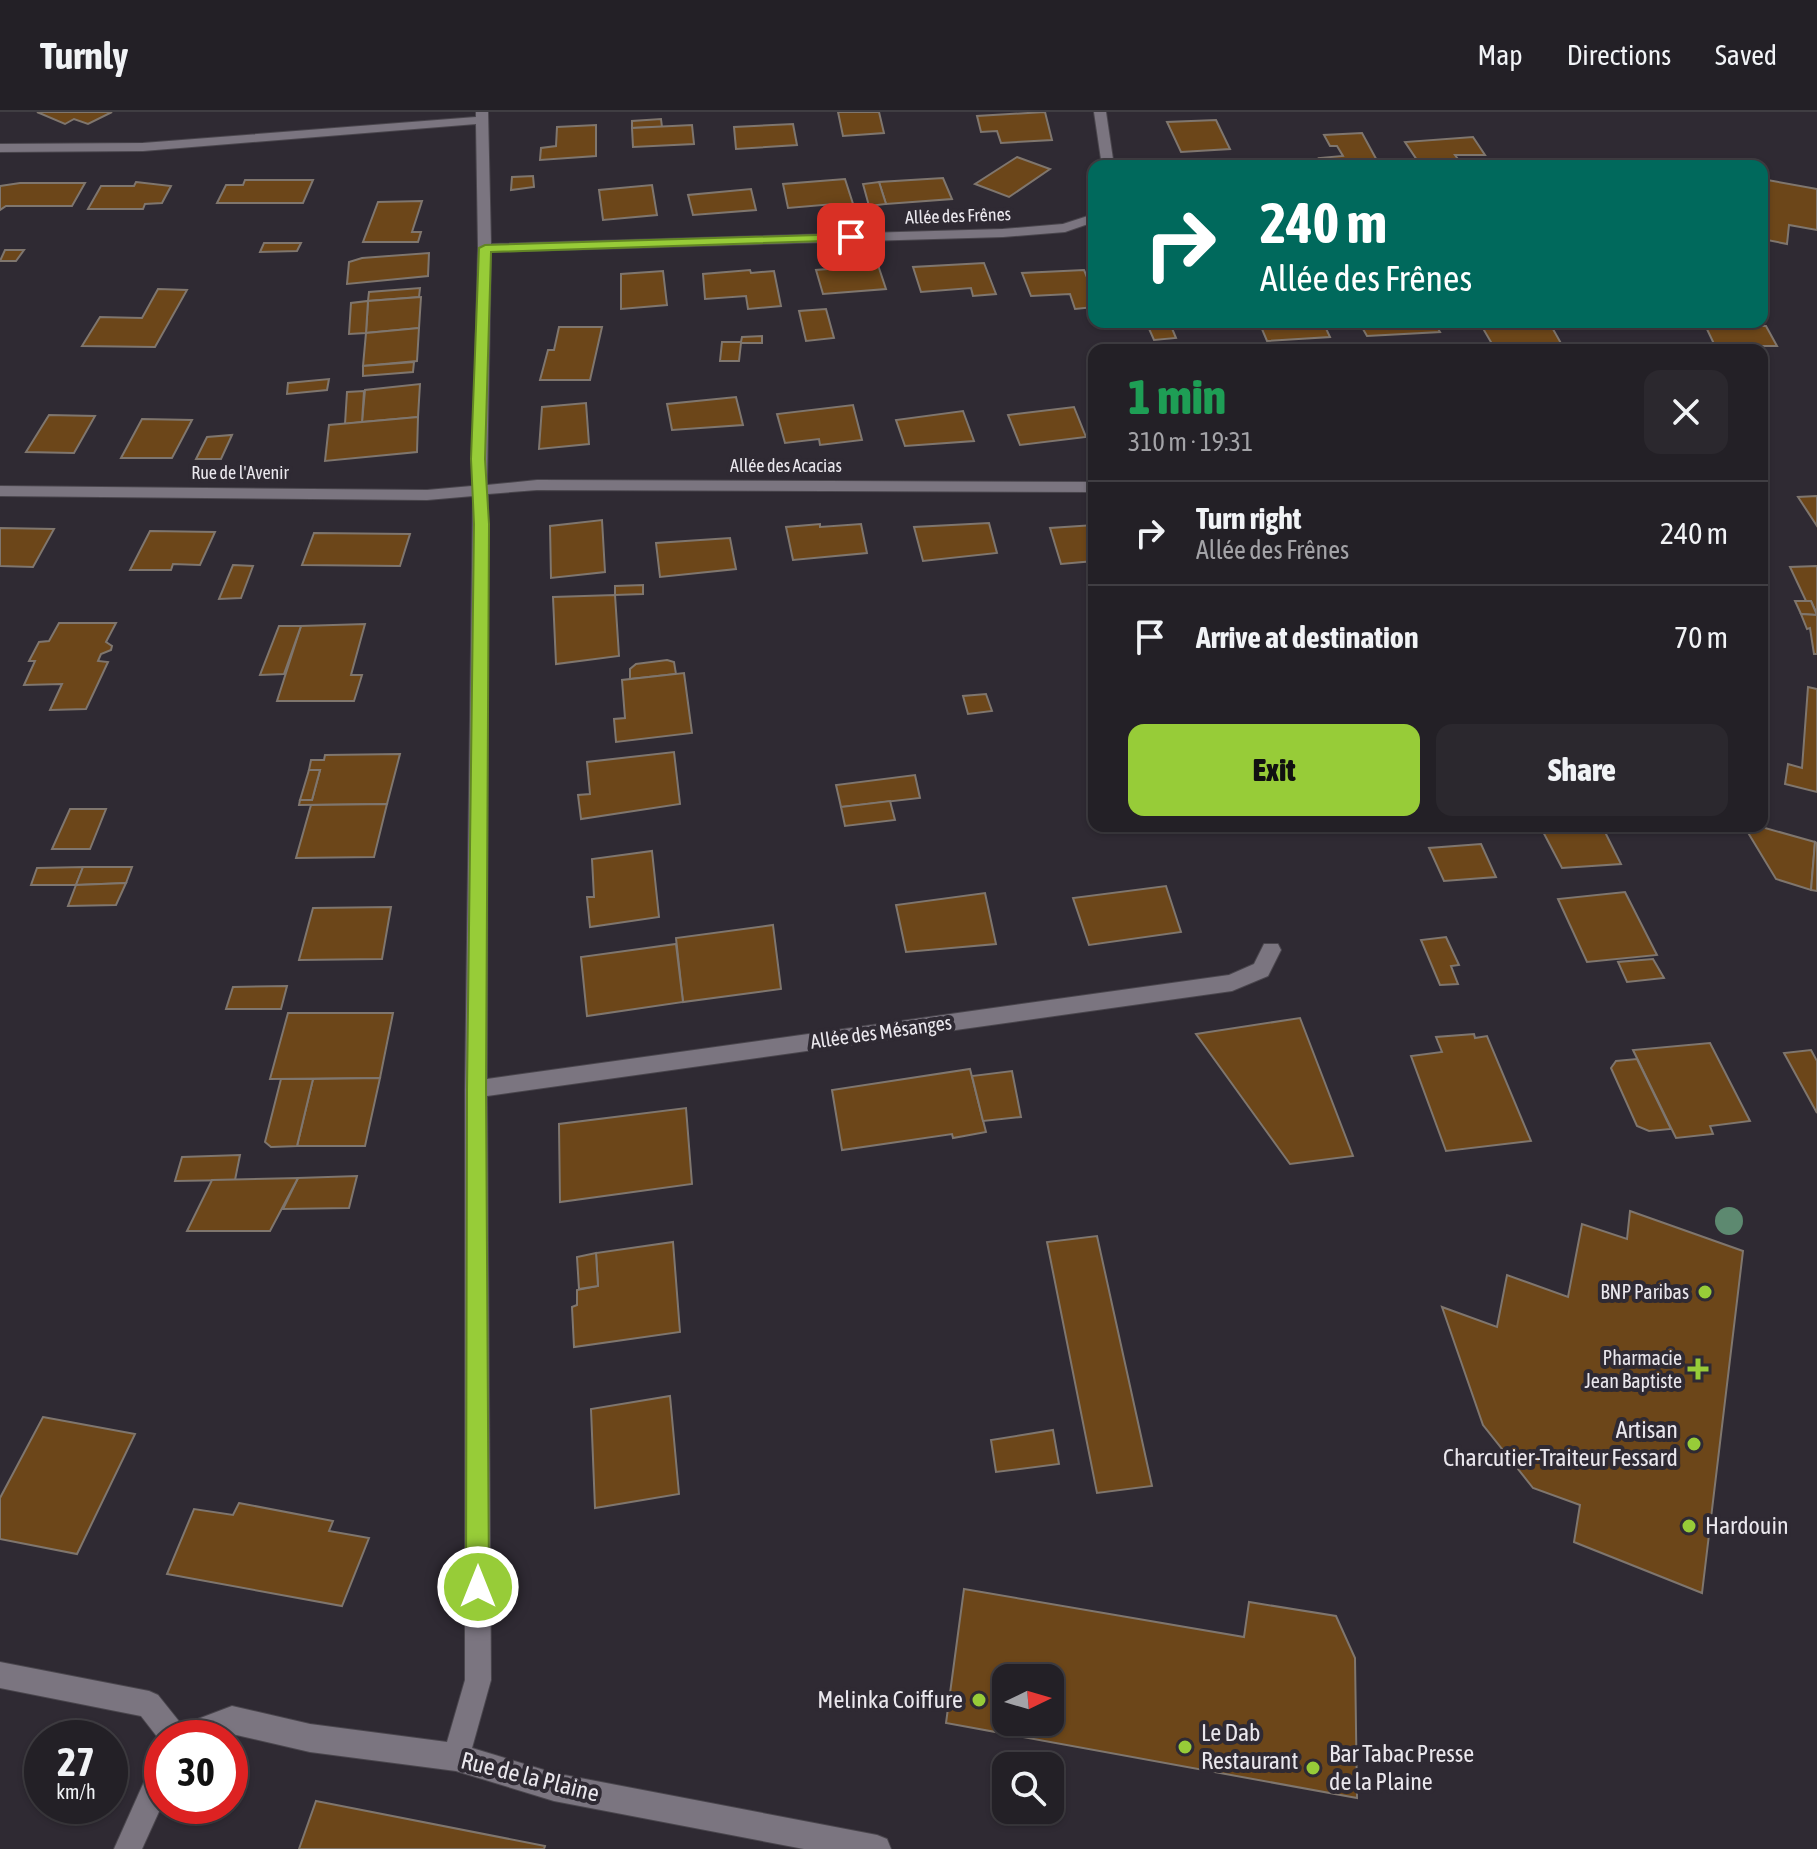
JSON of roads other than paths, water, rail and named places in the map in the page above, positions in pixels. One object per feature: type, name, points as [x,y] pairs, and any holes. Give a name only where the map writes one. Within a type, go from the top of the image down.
[{"type":"street","points":[[1100,112],[1107,160]]},
{"type":"street","points":[[0,148],[143,147],[482,116],[485,248],[479,491],[482,524],[476,1089],[478,1680],[456,1757]]},
{"type":"street","name":"Allée des Frênes","points":[[485,248],[1003,233],[1065,228],[1088,220]]},
{"type":"street","name":"Allée des Acacias","points":[[479,491],[537,485],[1088,487]]},
{"type":"street","name":"Rue de l'Avenir","points":[[0,491],[427,495],[479,491]]},
{"type":"street","name":"Allée des Mésanges","points":[[476,1089],[1232,983],[1261,970],[1271,950]]},
{"type":"street","points":[[0,1675],[149,1704],[161,1720]]},
{"type":"street","name":"Rue de la Plaine","points":[[248,1724],[310,1738],[456,1757],[554,1787],[877,1849]]},
{"type":"street","points":[[128,1849],[144,1814]]},
{"type":"place","name":"BNP Paribas","points":[[1705,1292]]},
{"type":"place","name":"Pharmacie Jean Baptiste","points":[[1698,1369]]},
{"type":"place","name":"Artisan Charcutier-Traiteur Fessard","points":[[1694,1444]]},
{"type":"place","name":"Hardouin","points":[[1689,1526]]},
{"type":"place","name":"Melinka Coiffure","points":[[979,1700]]},
{"type":"place","name":"Le Dab Restaurant","points":[[1185,1747]]},
{"type":"place","name":"Bar Tabac Presse de la Plaine","points":[[1313,1768]]}]
